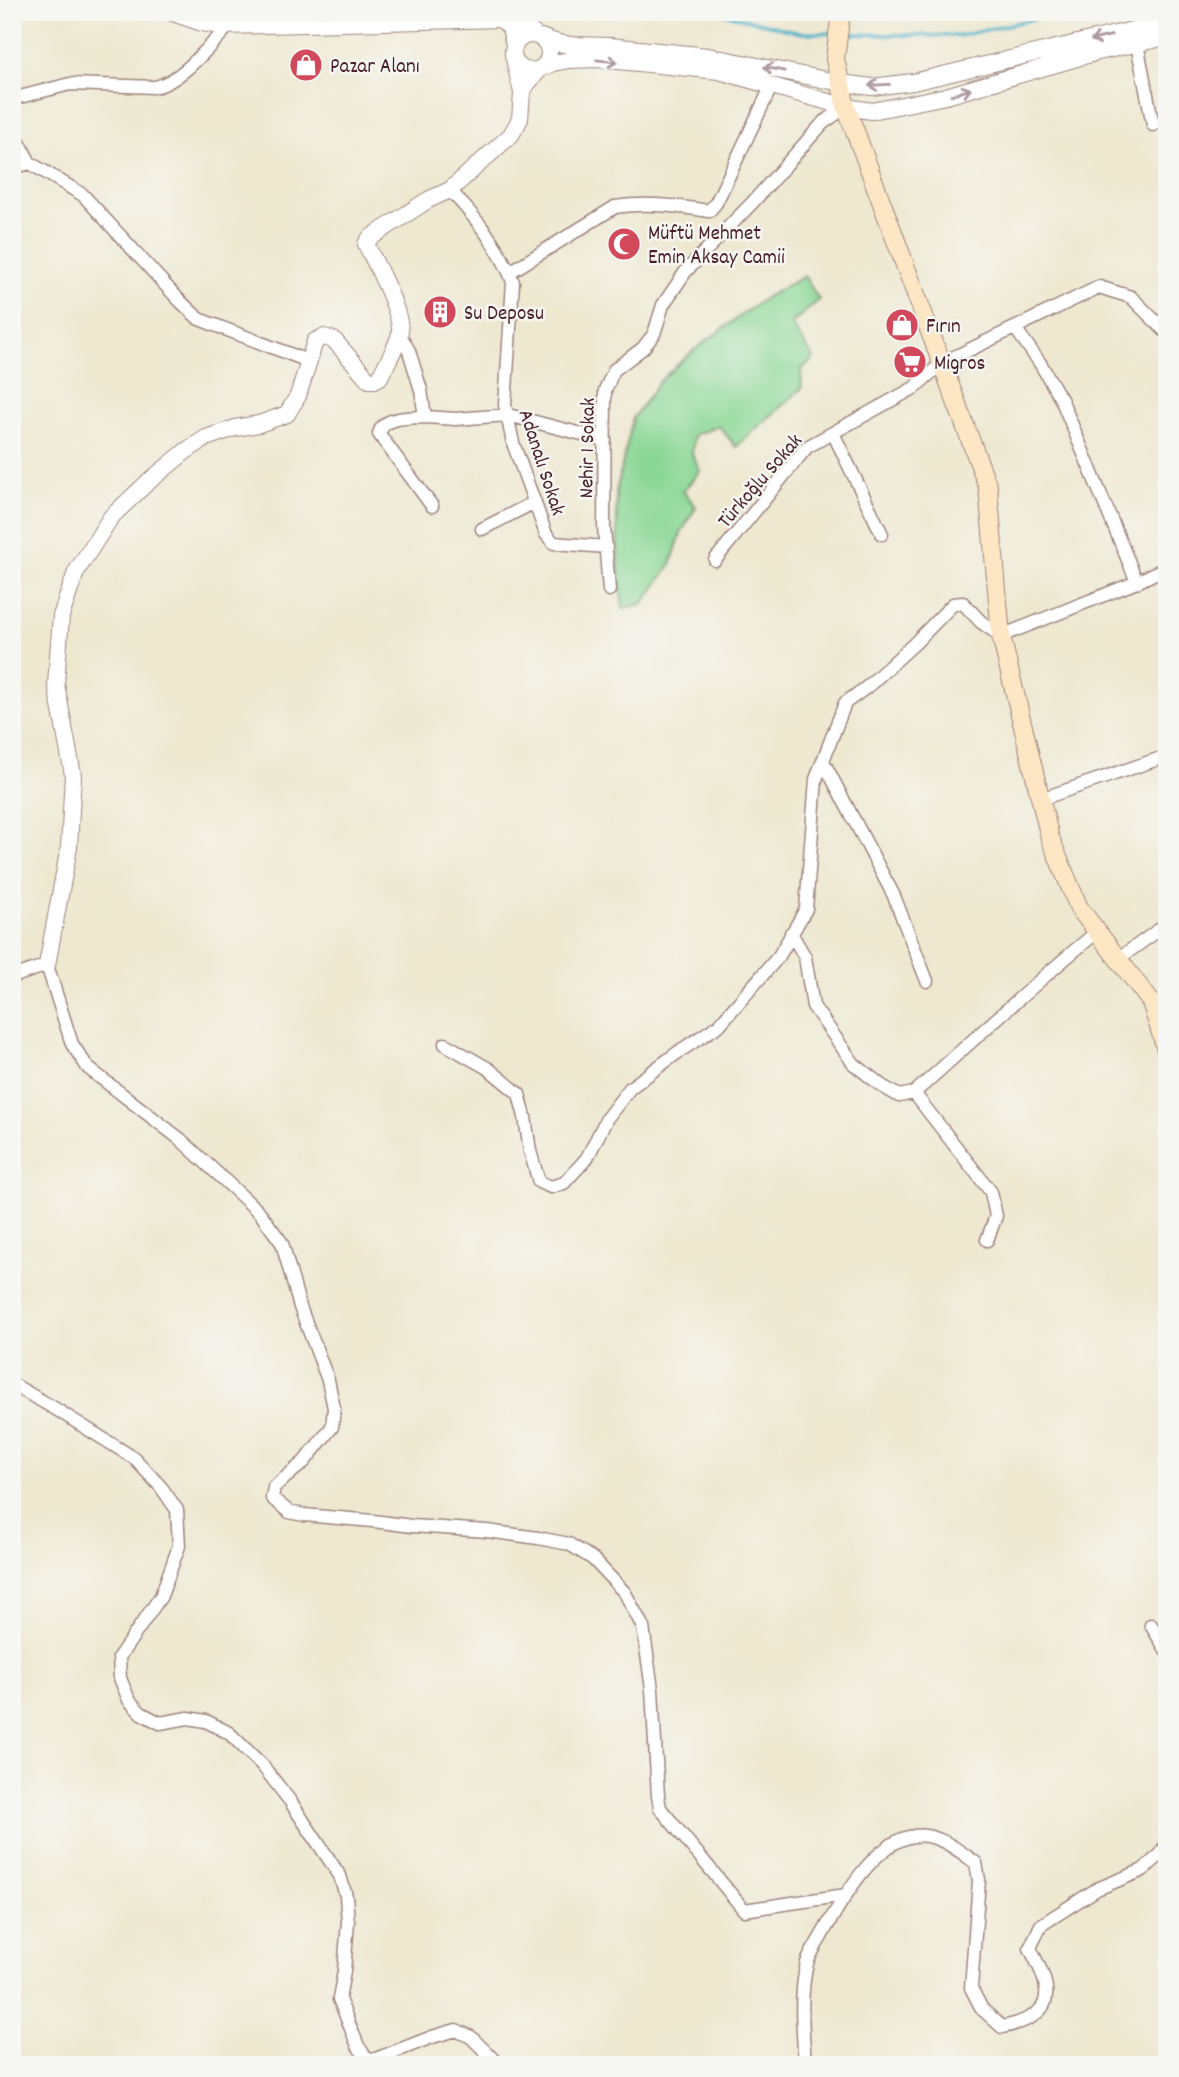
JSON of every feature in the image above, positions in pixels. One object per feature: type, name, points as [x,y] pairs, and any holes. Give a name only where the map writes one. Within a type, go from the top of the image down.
[{"type":"main road","points":[[841,12],[835,59],[846,107],[988,487],[1001,636],[1051,838],[1079,908],[1151,1002],[1167,1052]]},
{"type":"street","points":[[170,12],[202,23],[229,26],[501,19],[522,23],[545,41],[549,53],[548,59],[522,93]]},
{"type":"street","points":[[501,19],[510,29],[514,45]]},
{"type":"street","points":[[846,1895],[744,1910],[660,1808],[657,1796],[652,1689],[643,1627],[625,1593],[593,1559],[569,1544],[538,1538],[304,1515],[289,1512],[272,1498],[274,1487],[304,1462],[332,1427],[334,1408],[328,1380],[300,1307],[282,1243],[260,1213],[180,1139],[88,1068],[72,1044],[47,965],[69,847],[73,775],[56,684],[61,616],[76,572],[111,517],[147,483],[206,438],[287,414],[299,396],[315,341],[324,337],[334,341],[369,380],[380,377],[400,335],[400,324],[386,284],[366,244],[370,238],[450,190],[511,135],[520,119],[522,93],[512,51],[523,36],[538,36],[570,45],[610,46],[708,56],[872,87],[913,82],[1167,20]]},
{"type":"street","points":[[12,99],[70,84],[155,88],[163,86],[190,66],[229,26]]},
{"type":"street","points":[[515,63],[530,71],[569,60],[598,59],[719,71],[846,107],[872,111],[946,96],[1094,53],[1167,37]]},
{"type":"street","points":[[1137,44],[1153,125]]},
{"type":"street","points":[[510,272],[615,207],[633,204],[673,205],[709,211],[716,203],[772,85]]},
{"type":"street","name":"Nehir 1 Sokak","points":[[609,590],[606,547],[605,390],[614,370],[643,348],[654,334],[663,305],[686,271],[752,203],[823,122],[846,107]]},
{"type":"street","points":[[12,129],[30,163],[83,195],[199,318],[309,362]]},
{"type":"street","points":[[12,168],[30,163]]},
{"type":"street","name":"Adanalı Sokak","points":[[450,190],[474,217],[507,265],[513,282],[505,405],[513,443],[546,534],[554,543],[606,547]]},
{"type":"street","name":"Türkoğlu Sokak","points":[[715,560],[807,447],[914,388],[942,363],[1099,287],[1130,297],[1167,333]]},
{"type":"street","points":[[1015,328],[1062,401],[1137,582]]},
{"type":"street","points":[[400,335],[412,359],[425,417]]},
{"type":"street","points":[[432,506],[379,434],[385,423],[397,419],[425,417],[456,419],[508,415],[605,440]]},
{"type":"street","points":[[833,433],[882,534]]},
{"type":"street","points":[[482,529],[535,502]]},
{"type":"street","points":[[445,1044],[489,1069],[519,1094],[539,1182],[551,1187],[564,1183],[587,1158],[607,1118],[630,1088],[719,1026],[779,956],[806,909],[816,779],[845,703],[867,687],[953,604],[963,603],[981,622],[1001,636],[1137,582],[1167,567]]},
{"type":"street","points":[[1041,799],[1167,756]]},
{"type":"street","points":[[823,761],[894,896],[927,981]]},
{"type":"street","points":[[1118,959],[1167,924]]},
{"type":"street","points":[[791,933],[805,957],[813,1006],[854,1064],[899,1096],[914,1093],[1097,932]]},
{"type":"street","points":[[12,977],[47,965]]},
{"type":"street","points":[[914,1093],[991,1192],[996,1216],[987,1240]]},
{"type":"street","points":[[12,1384],[134,1458],[161,1487],[177,1510],[180,1546],[161,1596],[119,1657],[120,1678],[129,1700],[141,1713],[160,1723],[188,1718],[206,1721],[229,1733],[262,1765],[290,1801],[340,1876],[346,1896],[348,1922],[339,1999],[358,2046],[365,2056],[373,2060],[456,2030],[471,2037],[499,2065]]},
{"type":"street","points":[[1151,1625],[1167,1651]]},
{"type":"street","points":[[805,2065],[803,1989],[808,1961],[866,1866],[891,1845],[914,1836],[936,1838],[976,1863],[979,1880],[971,1988],[982,2008],[1002,2027],[1020,2023],[1039,2010],[1047,1997],[1043,1978],[1030,1948],[1041,1925],[1097,1889],[1143,1870],[1161,1854],[1167,1843]]},
{"type":"green space","points":[[804,276],[819,300],[791,324],[814,358],[801,370],[802,388],[736,447],[719,426],[694,435],[692,454],[700,471],[683,491],[696,507],[681,533],[671,564],[643,604],[623,608],[619,577],[616,492],[633,418],[660,381],[694,350],[766,297]]},
{"type":"waterway","points":[[717,12],[801,33],[831,33]]},
{"type":"waterway","points":[[846,34],[959,36],[1064,12]]},
{"type":"place","name":"Pazar Alanı","points":[[306,65]]},
{"type":"place","name":"Müftü Mehmet Emin Aksay Camii","points":[[624,244]]},
{"type":"place","name":"Su Deposu","points":[[440,312]]},
{"type":"place","name":"Fırın","points":[[902,325]]},
{"type":"place","name":"Migros","points":[[910,362]]}]
